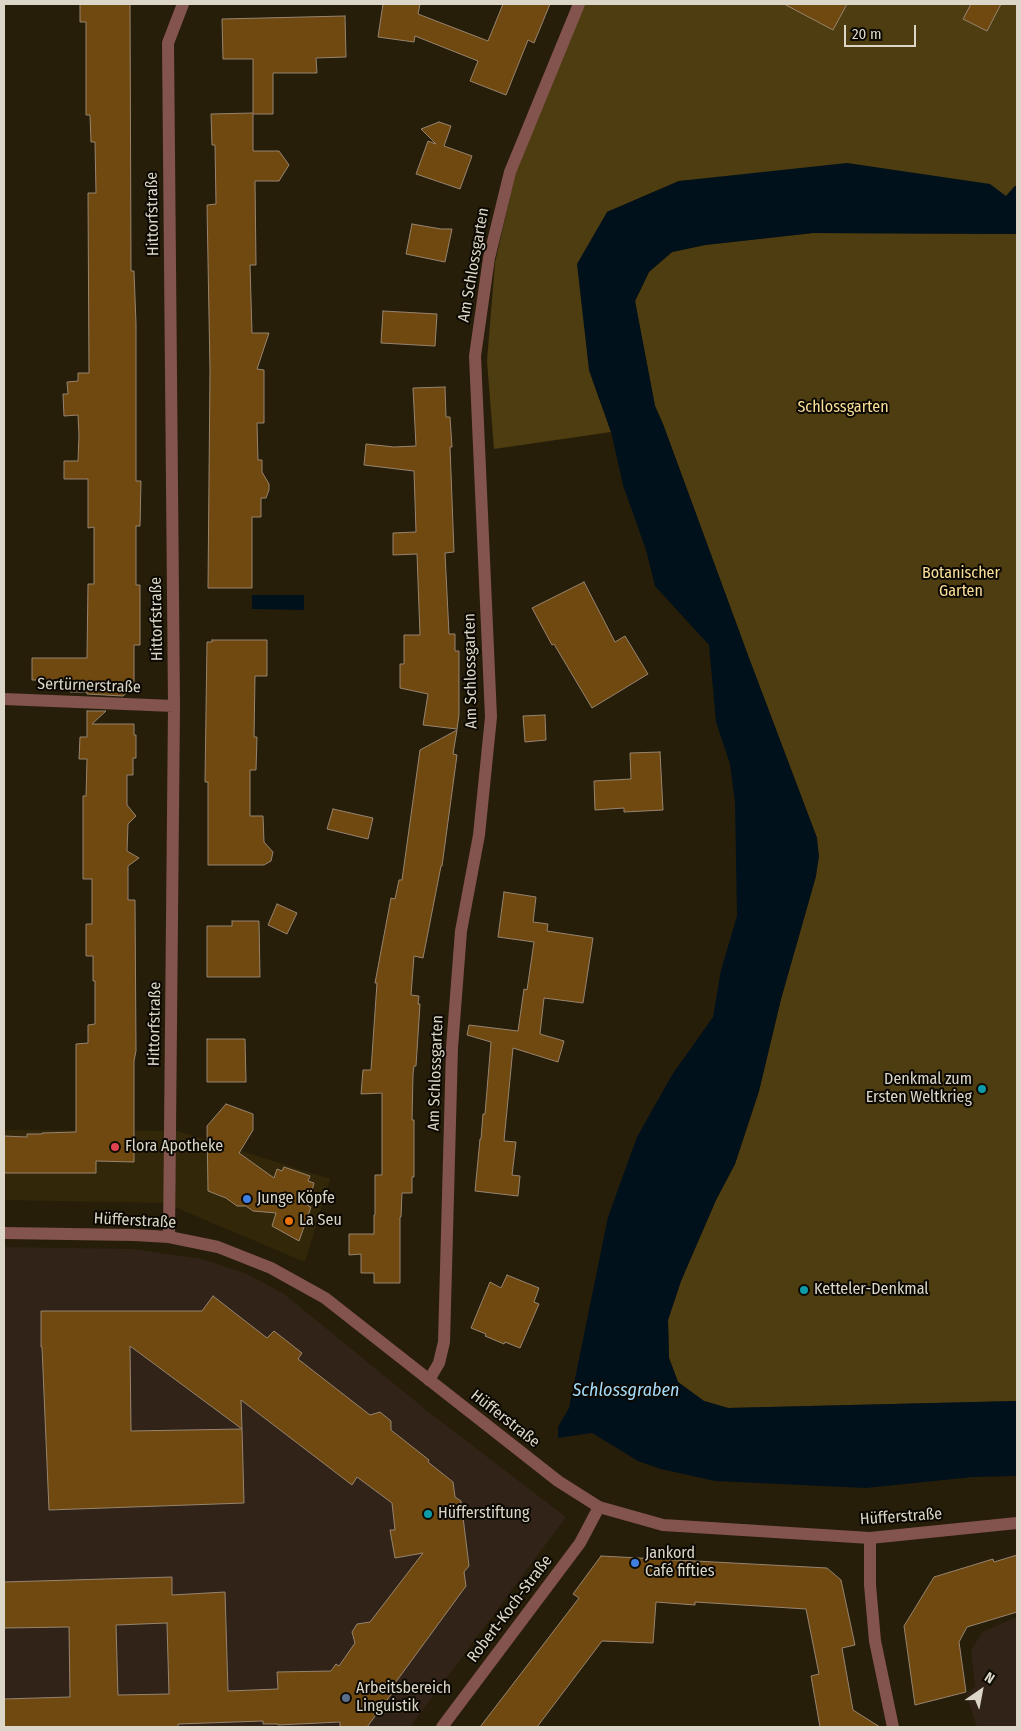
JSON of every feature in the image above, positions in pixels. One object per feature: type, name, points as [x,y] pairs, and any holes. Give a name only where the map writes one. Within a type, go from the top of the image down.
[{"type":"street","name":"Hittorfstraße","points":[[169,1237],[174,706],[168,42],[183,4]]},
{"type":"street","name":"Am Schlossgarten","points":[[429,1380],[439,1363],[444,1342],[452,1048],[461,931],[479,835],[491,717],[475,356],[489,258],[510,172],[579,4]]},
{"type":"street","name":"Sertürnerstraße","points":[[4,699],[174,706]]},
{"type":"street","name":"Hüfferstraße","points":[[4,1233],[134,1234],[169,1237],[218,1247],[271,1268],[326,1298],[558,1481],[599,1507],[663,1525],[870,1538],[1017,1523]]},
{"type":"street","name":"Robert-Koch-Straße","points":[[442,1727],[580,1543],[599,1507]]},
{"type":"street","points":[[870,1538],[870,1585],[875,1641],[893,1727]]},
{"type":"shaded area","points":[[4,1130],[178,1131],[330,1179],[305,1262],[165,1203],[4,1200]]},
{"type":"shaded area","points":[[4,1247],[132,1249],[202,1259],[247,1274],[284,1294],[431,1414],[566,1517],[410,1727],[4,1727]]},
{"type":"shaded area","points":[[1017,1617],[1017,1727],[977,1727],[966,1694],[975,1687],[971,1651],[982,1632]]},
{"type":"green space","points":[[583,4],[1017,4],[1017,186],[1006,196],[713,179],[679,181],[607,212],[589,370],[611,432],[494,449],[487,361],[495,263],[516,170]]},
{"type":"green space","name":"Schlossgarten","points":[[813,233],[1017,234],[1017,1401],[728,1408],[704,1401],[678,1382],[669,1358],[668,1320],[681,1281],[716,1200],[735,1164],[759,1091],[781,999],[816,876],[817,838],[655,406],[635,301],[649,272],[672,252],[705,245]]},
{"type":"water","name":"Schlossgraben","points":[[847,163],[990,184],[1006,196],[1017,186],[1017,234],[813,233],[705,245],[672,252],[649,272],[635,301],[655,406],[817,838],[819,856],[816,876],[781,999],[759,1091],[735,1164],[716,1200],[681,1281],[668,1320],[669,1358],[678,1382],[704,1401],[728,1408],[1017,1401],[1017,1476],[973,1477],[866,1488],[715,1481],[661,1469],[638,1461],[592,1433],[558,1438],[558,1427],[569,1408],[608,1217],[637,1137],[672,1075],[713,1017],[721,970],[737,916],[735,803],[730,764],[716,722],[709,645],[655,586],[646,550],[623,485],[611,432],[589,370],[577,264],[607,212],[679,181]]},
{"type":"water","points":[[252,595],[304,595],[304,610],[252,609]]},
{"type":"building","points":[[80,4],[130,4],[131,271],[134,271],[136,324],[136,481],[141,481],[140,526],[136,526],[136,585],[140,585],[140,645],[134,645],[134,686],[123,696],[70,692],[70,680],[32,680],[32,658],[87,658],[88,584],[94,584],[94,527],[88,528],[88,479],[64,479],[64,461],[78,461],[79,436],[78,415],[64,416],[63,394],[68,394],[67,382],[78,381],[78,373],[89,373],[88,193],[96,193],[95,142],[91,142],[90,115],[86,115],[86,22],[80,22]]},
{"type":"building","points":[[383,4],[420,4],[418,14],[488,41],[503,4],[550,4],[534,43],[528,40],[506,95],[470,81],[478,61],[415,36],[414,42],[378,37]]},
{"type":"building","points":[[784,4],[847,4],[833,30]]},
{"type":"building","points":[[971,4],[1001,4],[987,31],[963,19]]},
{"type":"building","points":[[345,16],[346,57],[316,58],[317,73],[273,73],[273,114],[253,114],[253,151],[279,151],[289,165],[279,181],[255,181],[256,265],[250,265],[252,333],[269,333],[257,369],[264,370],[264,423],[257,423],[258,460],[262,460],[262,472],[269,484],[269,490],[266,498],[261,498],[261,517],[252,517],[252,588],[208,588],[210,371],[207,205],[216,204],[215,145],[212,145],[211,114],[253,113],[253,59],[223,59],[222,19]]},
{"type":"building","points":[[439,122],[451,126],[444,146],[472,156],[460,189],[416,174],[428,141],[436,144],[421,129]]},
{"type":"building","points":[[412,224],[452,229],[445,262],[406,254]]},
{"type":"building","points":[[383,311],[437,314],[435,346],[381,343]]},
{"type":"building","points":[[445,387],[446,417],[450,417],[452,447],[450,447],[454,552],[445,553],[449,634],[455,634],[455,651],[459,651],[459,715],[457,729],[423,725],[428,694],[400,688],[400,664],[404,664],[404,635],[420,635],[417,554],[393,555],[393,533],[416,532],[414,471],[364,465],[366,444],[394,447],[416,446],[413,388]]},
{"type":"building","points":[[584,582],[615,642],[625,636],[648,674],[592,708],[554,644],[552,645],[532,608]]},
{"type":"building","points":[[212,640],[267,640],[267,676],[255,676],[254,737],[257,737],[256,770],[250,770],[250,816],[263,816],[264,842],[273,852],[271,861],[264,865],[208,865],[208,782],[205,782],[207,642],[212,642]]},
{"type":"building","points":[[87,711],[106,711],[92,724],[134,724],[134,735],[136,735],[136,758],[133,758],[133,775],[127,775],[127,805],[136,816],[128,824],[127,851],[139,858],[128,866],[128,900],[135,900],[136,1051],[134,1061],[134,1162],[96,1161],[96,1173],[4,1173],[4,1136],[27,1137],[27,1134],[76,1132],[76,1044],[88,1043],[88,1025],[95,1024],[93,956],[86,956],[86,924],[92,924],[92,879],[83,879],[83,796],[86,796],[87,759],[79,759],[80,737],[87,737]]},
{"type":"building","points":[[545,715],[546,740],[525,742],[523,716]]},
{"type":"building","points":[[457,730],[453,754],[457,755],[442,866],[423,958],[414,956],[411,995],[419,996],[418,1004],[420,1004],[416,1066],[414,1066],[413,1074],[414,1177],[412,1177],[412,1193],[402,1193],[400,1283],[374,1283],[374,1273],[361,1273],[361,1254],[349,1255],[349,1234],[374,1234],[375,1175],[382,1175],[382,1093],[361,1094],[363,1070],[371,1070],[377,983],[375,983],[391,898],[395,899],[399,880],[402,880],[420,750]]},
{"type":"building","points":[[660,752],[663,810],[624,812],[624,808],[595,810],[594,781],[631,779],[630,753]]},
{"type":"building","points":[[333,809],[373,818],[368,839],[327,829]]},
{"type":"building","points":[[504,892],[536,897],[533,922],[548,924],[547,931],[593,938],[583,1003],[544,998],[540,1034],[564,1041],[558,1062],[513,1048],[504,1141],[516,1142],[512,1175],[520,1176],[518,1196],[475,1191],[483,1114],[485,1114],[491,1042],[467,1035],[469,1025],[518,1031],[524,989],[527,990],[534,942],[498,937]]},
{"type":"building","points":[[277,904],[297,913],[287,934],[268,925]]},
{"type":"building","points":[[232,921],[259,921],[260,977],[207,977],[207,926],[232,926]]},
{"type":"building","points":[[207,1039],[245,1039],[246,1082],[207,1082]]},
{"type":"building","points":[[226,1104],[253,1114],[253,1130],[239,1153],[274,1178],[277,1169],[282,1171],[284,1167],[310,1176],[308,1181],[314,1183],[308,1206],[311,1207],[299,1241],[272,1226],[276,1213],[253,1211],[246,1206],[237,1206],[226,1198],[208,1191],[207,1126]]},
{"type":"building","points":[[507,1275],[539,1288],[534,1302],[539,1304],[520,1348],[505,1342],[504,1344],[471,1328],[490,1282],[501,1288]]},
{"type":"building","points":[[213,1296],[267,1338],[274,1331],[302,1353],[298,1359],[370,1415],[380,1412],[391,1421],[391,1430],[453,1482],[455,1497],[461,1501],[469,1566],[464,1572],[466,1586],[390,1690],[393,1692],[367,1727],[340,1727],[340,1722],[278,1725],[263,1724],[263,1721],[178,1724],[178,1727],[4,1727],[4,1699],[70,1697],[69,1627],[4,1628],[4,1582],[172,1577],[172,1595],[225,1592],[228,1691],[278,1689],[277,1672],[331,1671],[336,1664],[339,1666],[355,1643],[352,1632],[357,1624],[370,1622],[423,1553],[395,1558],[390,1530],[395,1530],[392,1503],[357,1477],[352,1485],[241,1400],[242,1429],[244,1503],[49,1510],[41,1311],[202,1311]],"holes":[[[130,1346],[242,1429],[131,1431]],[[167,1623],[169,1694],[118,1695],[116,1625]]]},
{"type":"building","points":[[1017,1555],[1017,1612],[967,1627],[959,1642],[966,1692],[915,1705],[904,1626],[934,1577],[993,1559],[994,1562]]},
{"type":"building","points":[[601,1556],[827,1568],[841,1580],[855,1645],[842,1648],[853,1710],[880,1727],[820,1727],[811,1676],[819,1674],[806,1609],[695,1602],[695,1605],[656,1602],[653,1643],[602,1641],[537,1727],[480,1727],[579,1598],[573,1594]]},
{"type":"place","name":"Denkmal zum Ersten Weltkrieg","points":[[982,1089]]},
{"type":"place","name":"Flora Apotheke","points":[[115,1147]]},
{"type":"place","name":"Junge Köpfe","points":[[247,1199]]},
{"type":"place","name":"La Seu","points":[[289,1221]]},
{"type":"place","name":"Ketteler-Denkmal","points":[[804,1290]]},
{"type":"place","name":"Hüfferstiftung","points":[[428,1514]]},
{"type":"place","name":"Jankord Café fifties","points":[[635,1563]]},
{"type":"place","name":"Arbeitsbereich Linguistik","points":[[346,1698]]},
{"type":"park label","name":"Botanischer Garten","points":[[961,583]]}]
